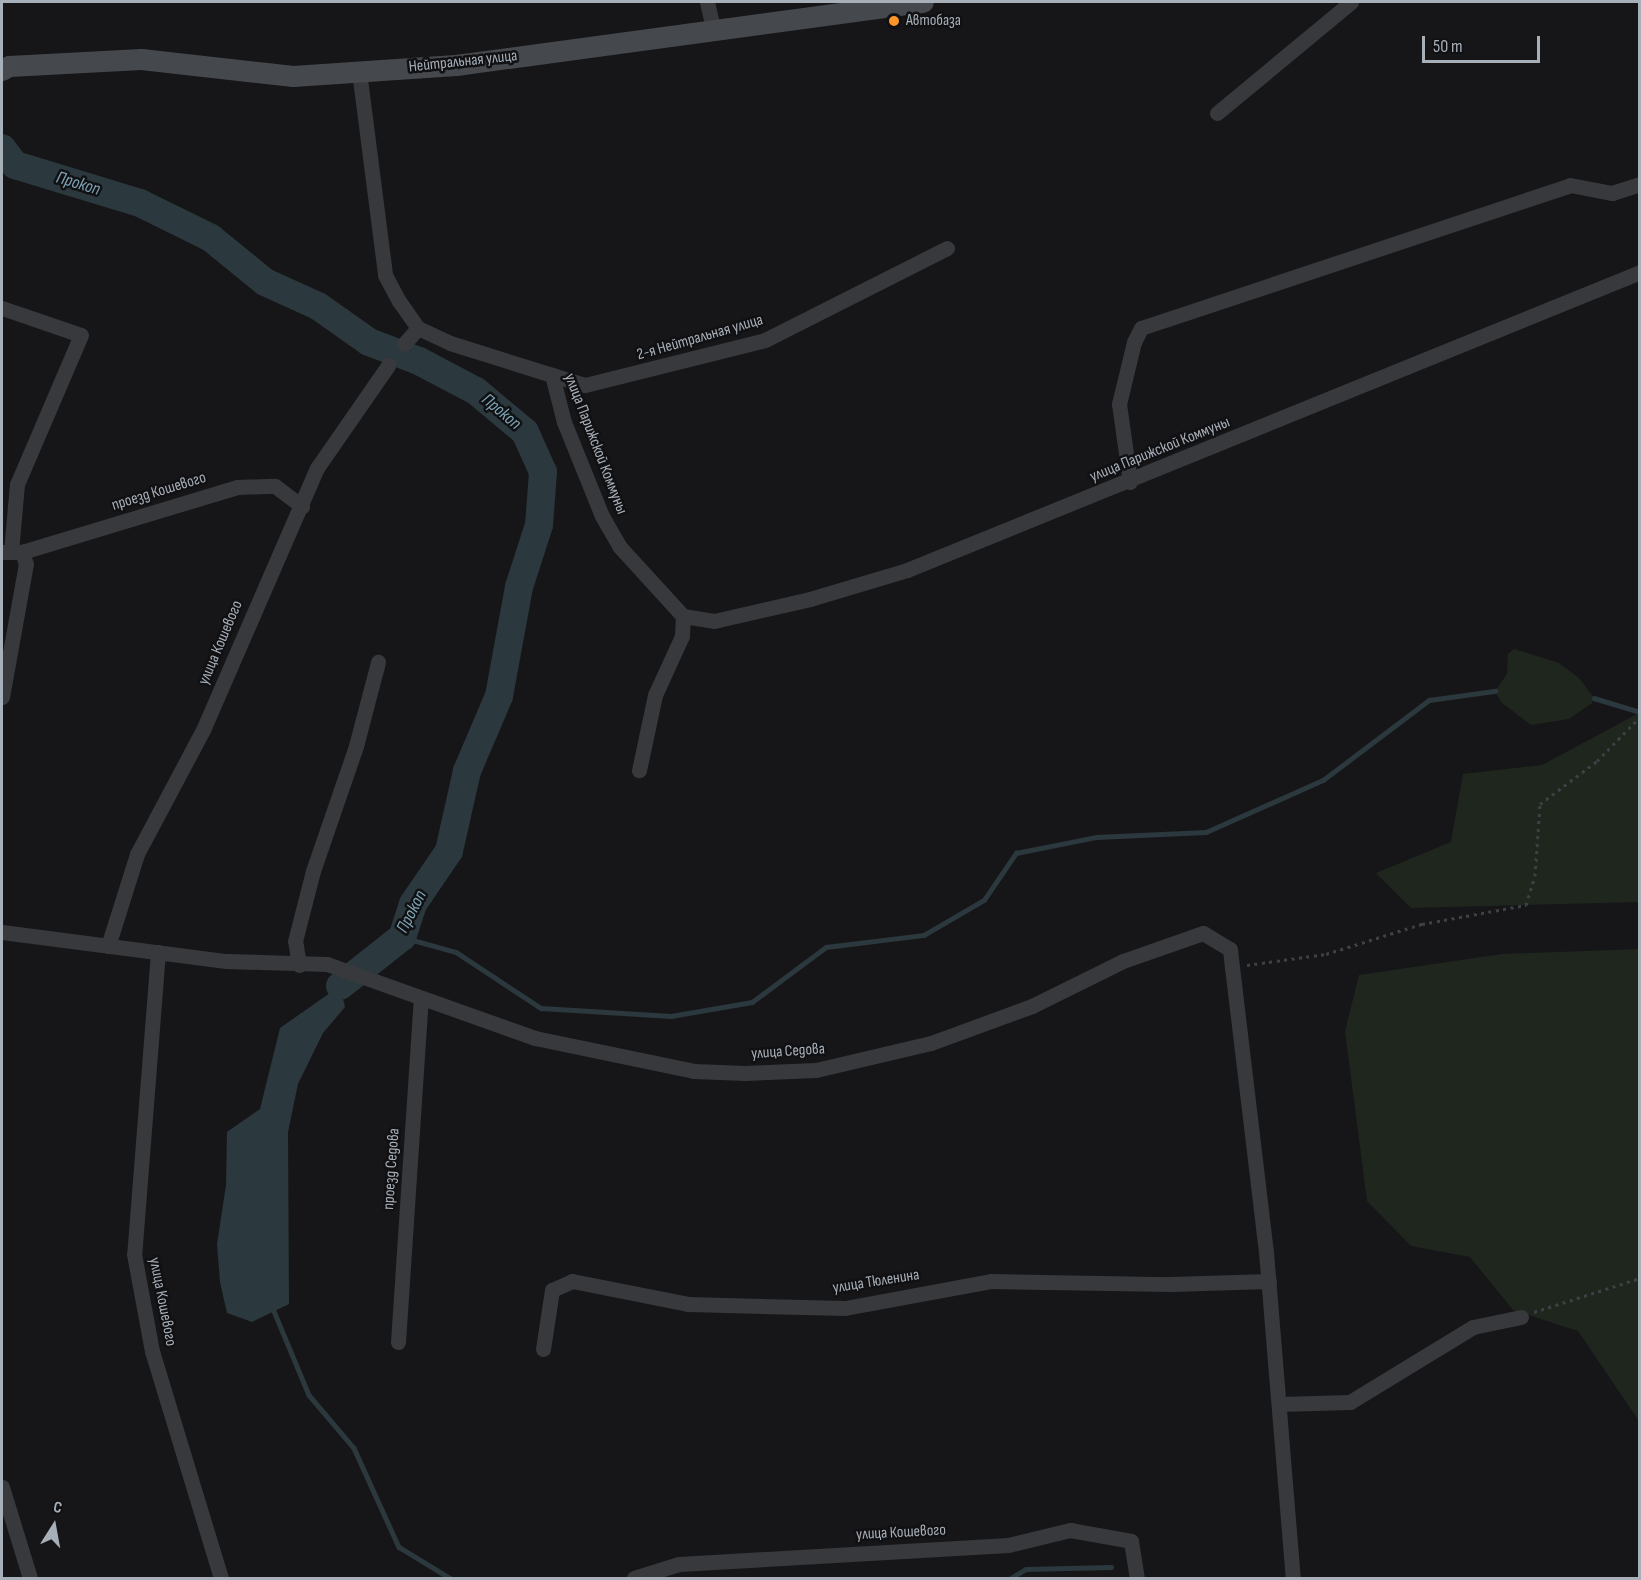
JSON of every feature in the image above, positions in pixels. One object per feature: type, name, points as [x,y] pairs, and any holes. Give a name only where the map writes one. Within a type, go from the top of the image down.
[{"type":"main road","name":"Нейтральная улица","points":[[5,68],[141,58],[293,76],[456,66],[923,2]]},
{"type":"street","points":[[707,2],[713,29]]},
{"type":"street","points":[[1217,113],[1351,2]]},
{"type":"street","points":[[359,71],[385,275],[418,328],[404,344]]},
{"type":"street","points":[[1130,482],[1119,404],[1134,342],[1141,328],[1570,185],[1612,193],[1640,184]]},
{"type":"street","name":"2-я Нейтральная улица","points":[[552,375],[585,385],[765,340],[947,248]]},
{"type":"street","name":"улица Парижской Коммуны","points":[[418,328],[450,343],[552,375],[564,422],[602,516],[625,554],[683,616],[714,621],[810,599],[907,570],[1130,482],[1640,272]]},
{"type":"street","points":[[2,308],[81,335],[17,483],[12,552],[26,564],[2,697]]},
{"type":"street","name":"улица Кошевого","points":[[108,946],[137,854],[203,730],[317,468],[389,364]]},
{"type":"street","name":"проезд Кошевого","points":[[12,552],[237,487],[275,486],[302,506]]},
{"type":"street","points":[[639,770],[655,695],[682,636],[683,616]]},
{"type":"street","points":[[2,932],[158,952],[299,965],[295,941],[313,871],[356,746],[378,662]]},
{"type":"street","name":"улица Седова","points":[[299,965],[327,963],[535,1038],[694,1071],[816,1070],[931,1043],[1032,1006],[1122,961],[1203,933],[1230,949],[1232,967]]},
{"type":"street","name":"улица Кошевого","points":[[158,952],[134,1254],[152,1351],[221,1578]]},
{"type":"street","points":[[1232,967],[1269,1281],[1293,1578]]},
{"type":"street","name":"проезд Седова","points":[[399,1342],[421,998]]},
{"type":"street","name":"улица Тюленина","points":[[543,1349],[552,1290],[572,1281],[688,1304],[844,1308],[991,1281],[1170,1284],[1269,1281]]},
{"type":"street","points":[[1279,1404],[1350,1402],[1473,1327],[1521,1317]]},
{"type":"street","points":[[2,1487],[30,1578]]},
{"type":"street","name":"улица Кошевого","points":[[634,1578],[679,1564],[1008,1545],[1070,1530],[1131,1540],[1137,1578]]},
{"type":"path","points":[[1232,967],[1326,954],[1422,924],[1526,905],[1535,876],[1540,804],[1597,761],[1639,718]]},
{"type":"path","points":[[1521,1317],[1640,1278]]},
{"type":"shaded area","points":[[1514,649],[1559,663],[1579,678],[1594,698],[1592,703],[1569,719],[1531,725],[1501,702],[1495,691],[1507,674],[1508,654]]},
{"type":"shaded area","points":[[1639,713],[1639,902],[1411,908],[1376,873],[1451,842],[1463,774],[1542,765]]},
{"type":"shaded area","points":[[1639,949],[1639,1421],[1578,1331],[1513,1310],[1470,1257],[1411,1246],[1367,1201],[1345,1031],[1359,975],[1502,954]]},
{"type":"shaded area","points":[[340,986],[345,1007],[323,1033],[298,1084],[288,1132],[289,1304],[252,1322],[227,1313],[220,1282],[217,1244],[226,1185],[227,1132],[260,1109],[280,1028]]},
{"type":"waterway","name":"Прокоп","points":[[2,148],[15,165],[140,203],[211,238],[265,282],[318,306],[369,342],[419,361],[476,391],[525,432],[543,472],[539,525],[519,587],[499,696],[467,771],[449,851],[413,904],[402,937],[340,986]]},
{"type":"waterway","points":[[402,937],[456,952],[541,1008],[671,1016],[752,1002],[826,947],[924,935],[984,900],[1016,853],[1096,837],[1206,832],[1323,780],[1429,700],[1495,691]]},
{"type":"waterway","points":[[1594,698],[1640,712]]},
{"type":"waterway","points":[[274,1311],[309,1395],[354,1448],[399,1547],[450,1578]]},
{"type":"waterway","points":[[1011,1578],[1026,1569],[1111,1567]]},
{"type":"place","name":"Автобаза","points":[[894,21]]}]
